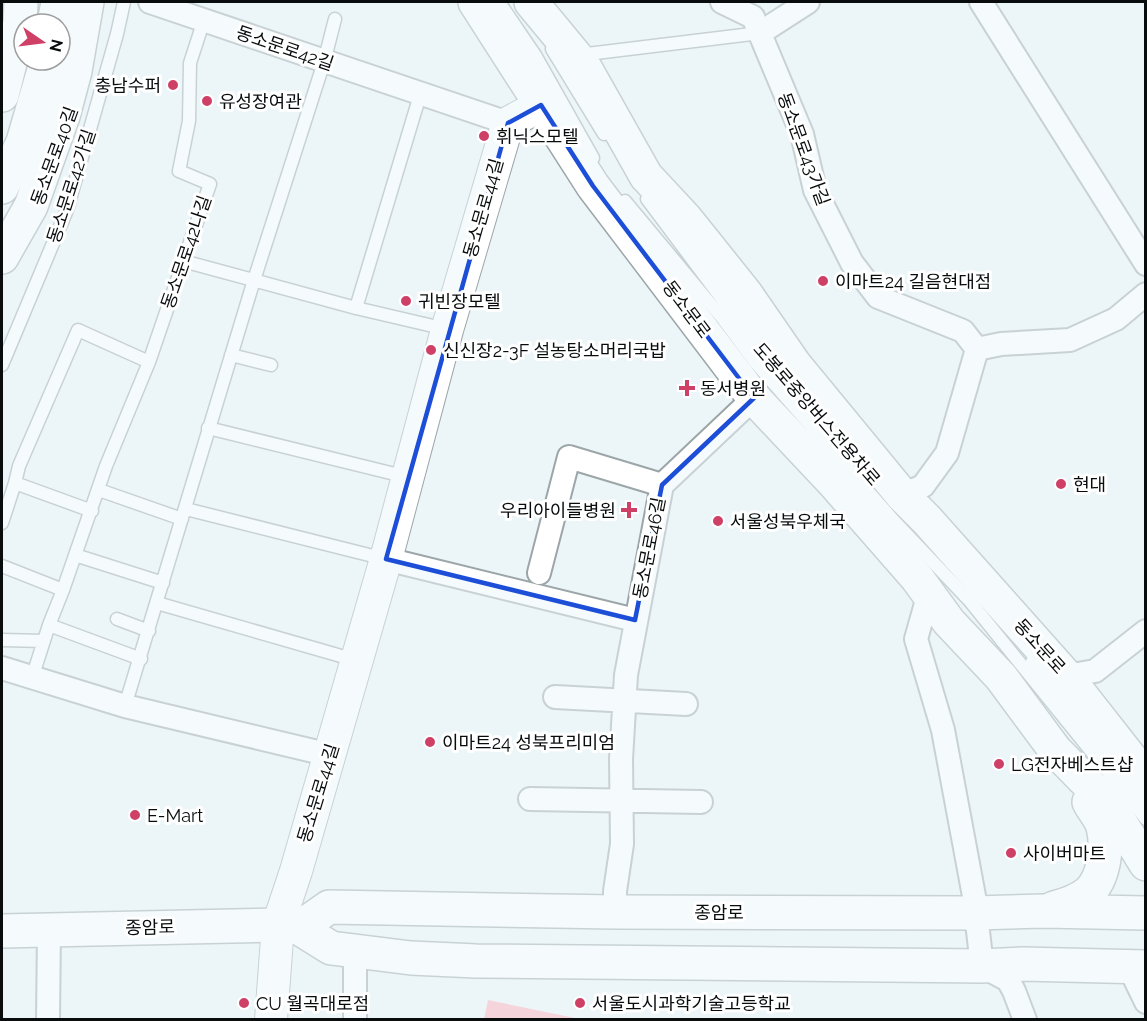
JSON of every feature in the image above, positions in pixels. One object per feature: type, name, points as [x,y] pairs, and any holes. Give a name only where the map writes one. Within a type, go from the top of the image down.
[{"type":"main road","points":[[2,42],[13,2]]},
{"type":"main road","points":[[2,95],[20,23],[21,2]]},
{"type":"main road","points":[[2,257],[31,206],[63,116],[75,71],[87,2]]},
{"type":"main road","name":"동소문로","points":[[475,2],[593,186],[754,398],[834,483],[923,585],[949,622],[1001,677],[1055,750],[1110,806],[1146,864]]},
{"type":"main road","name":"동소문로","points":[[531,2],[584,66],[646,176],[686,219],[746,294],[795,365],[902,495],[1066,676],[1146,778]]},
{"type":"main road","points":[[2,172],[14,146],[36,72]]},
{"type":"main road","points":[[2,187],[23,142],[43,72]]},
{"type":"main road","points":[[1111,733],[1146,758]]},
{"type":"main road","points":[[1044,911],[1071,904],[1090,892],[1104,865],[1106,850],[1103,824],[1055,750]]},
{"type":"main road","name":"종암로","points":[[2,931],[288,926],[329,907],[615,912],[976,913],[1044,911],[1146,913]]},
{"type":"main road","points":[[288,926],[331,948],[411,958],[476,961],[982,966],[1023,964],[1137,967]]},
{"type":"street","name":"동소문로40길","points":[[2,267],[28,224],[73,111],[93,2]]},
{"type":"street","name":"동소문로42길","points":[[150,2],[508,123]]},
{"type":"street","points":[[722,2],[757,25],[808,2]]},
{"type":"street","points":[[981,2],[1146,264]]},
{"type":"street","name":"동소문로43가길","points":[[757,25],[802,134],[815,190],[852,263],[878,297],[963,331],[977,350]]},
{"type":"street","points":[[508,123],[541,105]]},
{"type":"street","name":"동소문로44길","points":[[271,1020],[288,926],[330,755],[386,559],[447,330],[508,123]]},
{"type":"street","points":[[902,495],[923,486],[947,453],[977,350],[1001,344],[1070,340],[1116,319],[1146,294]]},
{"type":"street","name":"동소문로46길","points":[[615,912],[615,891],[622,844],[621,759],[626,675],[662,485],[754,398]]},
{"type":"street","points":[[539,573],[565,456],[662,485]]},
{"type":"street","points":[[386,559],[635,620]]},
{"type":"street","points":[[923,585],[916,639],[943,730],[976,913],[982,966],[1008,980],[1025,1020]]},
{"type":"street","points":[[1066,676],[1095,671],[1146,631]]},
{"type":"street","points":[[2,668],[125,706],[330,755]]},
{"type":"street","points":[[555,697],[686,704]]},
{"type":"street","points":[[530,799],[701,802]]},
{"type":"street","points":[[48,1020],[49,929]]},
{"type":"street","points":[[355,951],[355,1020]]},
{"type":"street","points":[[1137,967],[1146,1002]]},
{"type":"lane","name":"동소문로42가길","points":[[2,365],[67,210],[124,2]]},
{"type":"lane","points":[[499,2],[535,55],[600,168]]},
{"type":"lane","points":[[519,2],[546,40],[609,142]]},
{"type":"lane","points":[[125,706],[141,659],[208,428],[324,62],[335,19]]},
{"type":"lane","name":"동소문로42나길","points":[[32,678],[106,466],[149,362],[210,184],[179,171],[189,121],[190,63],[204,20]]},
{"type":"lane","points":[[575,55],[757,25]]},
{"type":"lane","points":[[356,308],[420,95]]},
{"type":"lane","name":"도봉로중앙버스전용차로","points":[[640,191],[758,347],[980,598],[1146,804]]},
{"type":"lane","name":"도봉로중앙버스전용차로","points":[[617,192],[723,319],[754,361],[856,477]]},
{"type":"lane","points":[[183,261],[447,330]]},
{"type":"lane","points":[[2,523],[19,466],[78,330],[149,362]]},
{"type":"lane","points":[[231,356],[271,365]]},
{"type":"lane","points":[[208,428],[408,478]]},
{"type":"lane","points":[[856,477],[905,551],[923,585],[1007,649]]},
{"type":"lane","points":[[856,477],[969,600],[1146,819]]},
{"type":"lane","points":[[15,483],[92,511]]},
{"type":"lane","points":[[99,490],[184,514],[386,559]]},
{"type":"lane","points":[[75,555],[163,583]]},
{"type":"lane","points":[[2,566],[63,590]]},
{"type":"lane","points":[[157,603],[357,660]]},
{"type":"lane","points":[[117,619],[149,631]]},
{"type":"lane","points":[[49,625],[141,659]]},
{"type":"lane","points":[[2,640],[44,640]]},
{"type":"highlighted area","points":[[541,105],[593,186],[754,398],[662,485],[635,620],[386,559],[508,123]]},
{"type":"shaded area","points":[[488,1000],[580,1019],[484,1019]]},
{"type":"place","name":"충남수퍼","points":[[173,85]]},
{"type":"place","name":"유성장여관","points":[[207,101]]},
{"type":"place","name":"휘닉스모텔","points":[[484,136]]},
{"type":"place","name":"이마트24 길음현대점","points":[[823,281]]},
{"type":"place","name":"귀빈장모텔","points":[[406,301]]},
{"type":"place","name":"신신장2-3F 설농탕소머리국밥","points":[[431,350]]},
{"type":"place","name":"동서병원","points":[[687,388]]},
{"type":"place","name":"현대","points":[[1061,484]]},
{"type":"place","name":"우리아이들병원","points":[[629,510]]},
{"type":"place","name":"서울성북우체국","points":[[718,521]]},
{"type":"place","name":"이마트24 성북프리미엄","points":[[430,742]]},
{"type":"place","name":"LG전자베스트샵","points":[[999,764]]},
{"type":"place","name":"E-Mart","points":[[135,815]]},
{"type":"place","name":"사이버마트","points":[[1011,853]]},
{"type":"place","name":"CU 월곡대로점","points":[[244,1003]]},
{"type":"place","name":"서울도시과학기술고등학교","points":[[580,1003]]}]
